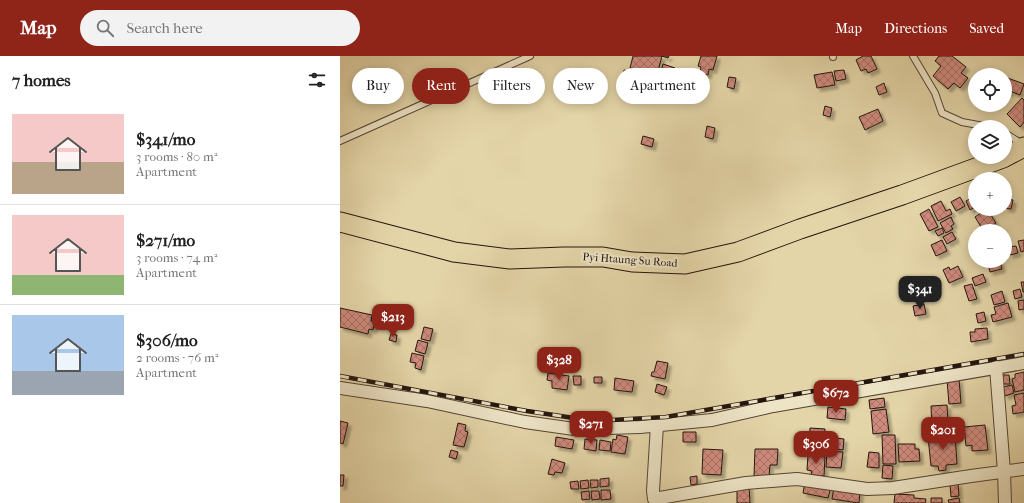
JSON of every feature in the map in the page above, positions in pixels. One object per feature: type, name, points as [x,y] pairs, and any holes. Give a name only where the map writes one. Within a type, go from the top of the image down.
[{"type":"highway","name":"Pyi Htaung Su Road","points":[[340,222],[390,237],[454,252],[510,259],[603,257],[632,262],[685,264],[738,252],[800,229],[902,195],[1003,158],[1024,146]]},
{"type":"street","points":[[340,388],[427,401],[480,413],[574,429],[657,425],[712,420],[773,406],[1024,363]]},
{"type":"street","points":[[996,367],[1005,503]]},
{"type":"street","points":[[657,425],[653,491],[654,498],[746,483],[797,478],[867,489],[893,488],[1024,469]]},
{"type":"lane","points":[[340,141],[530,56]]},
{"type":"lane","points":[[914,56],[935,93],[942,113],[968,123]]},
{"type":"lane","points":[[1012,138],[1024,146]]},
{"type":"building","points":[[633,56],[662,56],[659,68],[630,68]]},
{"type":"building","points":[[701,56],[717,56],[713,70],[710,68],[701,68],[698,66]]},
{"type":"building","points":[[863,56],[871,56],[877,69],[868,73],[866,69],[861,71],[856,60]]},
{"type":"building","points":[[939,56],[952,56],[966,67],[961,73],[968,78],[960,88],[954,83],[948,89],[933,76],[941,66],[935,61]]},
{"type":"building","points":[[663,64],[675,68],[662,68]]},
{"type":"building","points":[[844,70],[846,79],[836,81],[834,71]]},
{"type":"building","points":[[832,72],[835,85],[817,88],[814,75]]},
{"type":"building","points":[[729,77],[736,78],[734,89],[727,87]]},
{"type":"building","points":[[1012,80],[1024,84],[1020,95],[1012,92]]},
{"type":"building","points":[[884,83],[887,92],[879,95],[876,87]]},
{"type":"building","points":[[1022,98],[1024,100],[1024,122],[1020,127],[1007,114],[1012,112],[1012,109]]},
{"type":"building","points":[[825,106],[832,108],[830,117],[823,115]]},
{"type":"building","points":[[878,109],[883,121],[865,130],[859,117]]},
{"type":"building","points":[[707,126],[715,128],[713,139],[705,137]]},
{"type":"building","points":[[643,136],[654,139],[652,147],[641,144]]},
{"type":"building","points":[[960,197],[965,206],[956,211],[951,202]]},
{"type":"building","points":[[941,201],[946,211],[950,209],[952,214],[938,221],[931,206]]},
{"type":"building","points":[[929,209],[938,227],[929,231],[920,214]]},
{"type":"building","points":[[992,216],[996,223],[979,224],[975,217]]},
{"type":"building","points":[[951,217],[954,224],[951,226],[953,229],[946,233],[940,223]]},
{"type":"building","points":[[942,228],[944,233],[938,236],[935,231]]},
{"type":"building","points":[[952,232],[956,239],[947,244],[943,237]]},
{"type":"building","points":[[942,240],[947,251],[936,256],[931,245]]},
{"type":"building","points":[[1024,240],[1024,251],[1021,252],[1018,241]]},
{"type":"building","points":[[1012,246],[1016,246],[1018,253],[1012,254]]},
{"type":"building","points":[[958,266],[963,277],[949,283],[943,270],[949,267],[950,270]]},
{"type":"building","points":[[989,268],[1002,268],[1002,269],[990,272]]},
{"type":"building","points":[[983,274],[986,282],[975,286],[972,278]]},
{"type":"building","points":[[1021,282],[1024,282],[1024,292],[1023,292]]},
{"type":"building","points":[[972,284],[977,299],[969,301],[964,286]]},
{"type":"building","points":[[1020,289],[1022,297],[1015,299],[1013,291]]},
{"type":"building","points":[[1002,291],[1005,302],[994,305],[991,295]]},
{"type":"building","points":[[1024,300],[1024,309],[1019,310],[1018,301]]},
{"type":"building","points":[[1008,303],[1012,317],[993,322],[991,315],[996,314],[994,307]]},
{"type":"building","points":[[924,304],[926,314],[915,316],[913,306]]},
{"type":"building","points":[[340,308],[372,315],[371,321],[375,322],[373,330],[369,329],[368,334],[340,327]]},
{"type":"building","points":[[984,312],[986,321],[978,323],[976,314]]},
{"type":"building","points":[[424,327],[433,329],[430,341],[421,339]]},
{"type":"building","points":[[987,328],[988,339],[971,342],[970,332],[975,332],[975,329]]},
{"type":"building","points":[[391,334],[397,335],[396,342],[389,340]]},
{"type":"building","points":[[418,340],[428,343],[425,354],[415,351]]},
{"type":"building","points":[[412,353],[424,356],[421,370],[415,368],[416,363],[410,362]]},
{"type":"building","points":[[657,361],[668,363],[665,379],[651,376],[652,372],[654,372]]},
{"type":"building","points":[[1024,372],[1024,390],[1015,392],[1012,379],[1015,378],[1015,374]]},
{"type":"building","points":[[548,373],[569,376],[567,390],[552,388],[552,381],[547,380]]},
{"type":"building","points":[[1002,375],[1009,375],[1010,384],[1003,384]]},
{"type":"building","points":[[573,376],[581,376],[581,385],[574,385]]},
{"type":"building","points":[[594,377],[602,377],[602,383],[594,383]]},
{"type":"building","points":[[615,378],[634,381],[632,392],[614,390]]},
{"type":"building","points":[[959,379],[961,403],[949,404],[947,380]]},
{"type":"building","points":[[657,384],[667,387],[664,395],[655,392]]},
{"type":"building","points":[[1012,385],[1014,393],[1005,396],[1003,387]]},
{"type":"building","points":[[1024,393],[1024,412],[1013,414],[1012,406],[1016,405],[1014,395]]},
{"type":"building","points":[[884,398],[885,407],[870,409],[869,400]]},
{"type":"building","points":[[947,405],[948,422],[939,422],[939,429],[932,429],[931,406]]},
{"type":"building","points":[[828,407],[846,409],[845,420],[827,418]]},
{"type":"building","points":[[886,409],[889,432],[873,434],[871,411]]},
{"type":"building","points":[[340,421],[348,423],[343,444],[340,443]]},
{"type":"building","points":[[458,423],[466,425],[465,431],[468,432],[464,447],[453,445]]},
{"type":"building","points":[[985,425],[988,450],[972,451],[972,445],[966,446],[964,427]]},
{"type":"building","points":[[810,428],[825,429],[824,448],[809,448]]},
{"type":"building","points":[[683,432],[696,432],[696,442],[683,442]]},
{"type":"building","points":[[955,434],[957,464],[946,465],[946,470],[939,471],[938,466],[931,466],[928,437]]},
{"type":"building","points":[[617,435],[628,437],[625,454],[611,452],[613,439],[616,440]]},
{"type":"building","points":[[882,435],[895,435],[896,464],[883,464]]},
{"type":"building","points":[[556,437],[574,440],[572,449],[555,446]]},
{"type":"building","points":[[827,437],[844,439],[843,450],[826,448]]},
{"type":"building","points":[[585,439],[597,440],[596,451],[584,449]]},
{"type":"building","points":[[600,440],[611,442],[610,451],[599,450]]},
{"type":"building","points":[[898,444],[915,444],[915,449],[919,449],[920,461],[899,462]]},
{"type":"building","points":[[703,449],[723,450],[721,475],[702,474]]},
{"type":"building","points":[[755,449],[778,449],[777,465],[770,465],[769,477],[754,476]]},
{"type":"building","points":[[451,450],[458,452],[456,459],[449,457]]},
{"type":"building","points":[[827,451],[843,452],[841,468],[826,467]]},
{"type":"building","points":[[869,452],[879,453],[879,468],[867,467]]},
{"type":"building","points":[[808,455],[825,457],[824,476],[811,475],[812,471],[807,470]]},
{"type":"building","points":[[552,459],[565,463],[562,473],[555,472],[554,475],[548,474]]},
{"type":"building","points":[[883,465],[893,466],[892,479],[882,478]]},
{"type":"building","points":[[340,475],[344,475],[343,486],[340,486]]},
{"type":"building","points":[[697,476],[697,484],[691,485],[690,477]]},
{"type":"building","points":[[609,478],[609,486],[600,487],[600,479]]},
{"type":"building","points":[[588,480],[589,488],[581,489],[580,481]]},
{"type":"building","points":[[590,480],[598,480],[598,487],[591,488]]},
{"type":"building","points":[[578,481],[579,489],[571,489],[570,482]]},
{"type":"building","points":[[805,482],[831,487],[828,498],[803,493]]},
{"type":"building","points":[[958,483],[959,496],[951,497],[950,484]]},
{"type":"building","points":[[749,486],[750,503],[737,503],[737,487]]},
{"type":"building","points":[[834,487],[860,491],[859,503],[832,499]]},
{"type":"building","points":[[601,490],[610,490],[611,499],[601,500]]},
{"type":"building","points":[[589,491],[590,499],[582,500],[581,492]]},
{"type":"building","points":[[591,491],[599,491],[600,499],[592,500]]},
{"type":"building","points":[[895,494],[914,495],[914,498],[926,499],[925,503],[894,503]]},
{"type":"building","points":[[931,498],[942,498],[942,503],[931,503]]},
{"type":"building","points":[[959,498],[960,503],[949,503],[948,500]]},
{"type":"railway","points":[[340,376],[527,411],[594,421],[666,417],[1024,354]]}]
